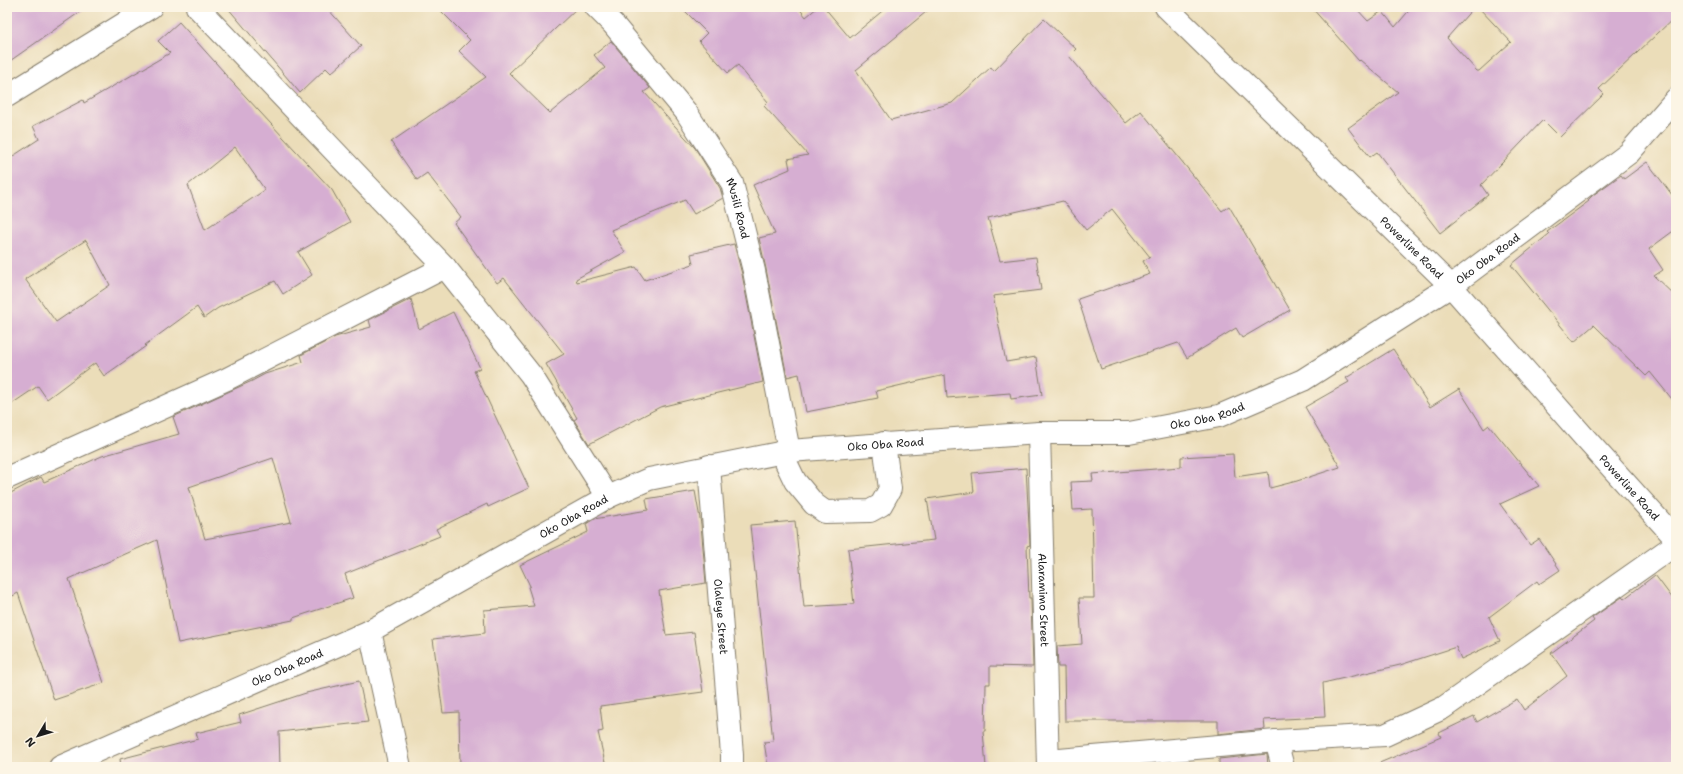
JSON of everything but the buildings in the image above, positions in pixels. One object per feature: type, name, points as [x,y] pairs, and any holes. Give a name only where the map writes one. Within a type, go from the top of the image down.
[{"type":"street","points":[[7,96],[151,7]]},
{"type":"street","points":[[196,7],[445,267],[530,375],[608,497]]},
{"type":"street","name":"Musili Road","points":[[596,7],[613,24],[686,112],[732,183],[754,271],[785,452],[795,482],[814,504],[824,512],[870,511],[881,504],[890,489],[884,443]]},
{"type":"street","name":"Powerline Road","points":[[1166,7],[1451,286],[1584,438],[1676,539]]},
{"type":"street","name":"Oko Oba Road","points":[[60,767],[370,631],[608,497],[649,479],[785,452],[884,443],[1039,433],[1129,433],[1219,416],[1303,380],[1451,286],[1629,153],[1676,98]]},
{"type":"street","points":[[7,478],[227,379],[445,267]]},
{"type":"street","name":"Alaramimo Street","points":[[1039,433],[1048,764]]},
{"type":"street","name":"Olaleye Street","points":[[709,466],[732,767]]},
{"type":"street","points":[[1048,764],[1276,741],[1385,735],[1443,708],[1676,544]]},
{"type":"street","points":[[370,631],[400,767]]},
{"type":"street","points":[[1276,741],[1283,767]]}]
